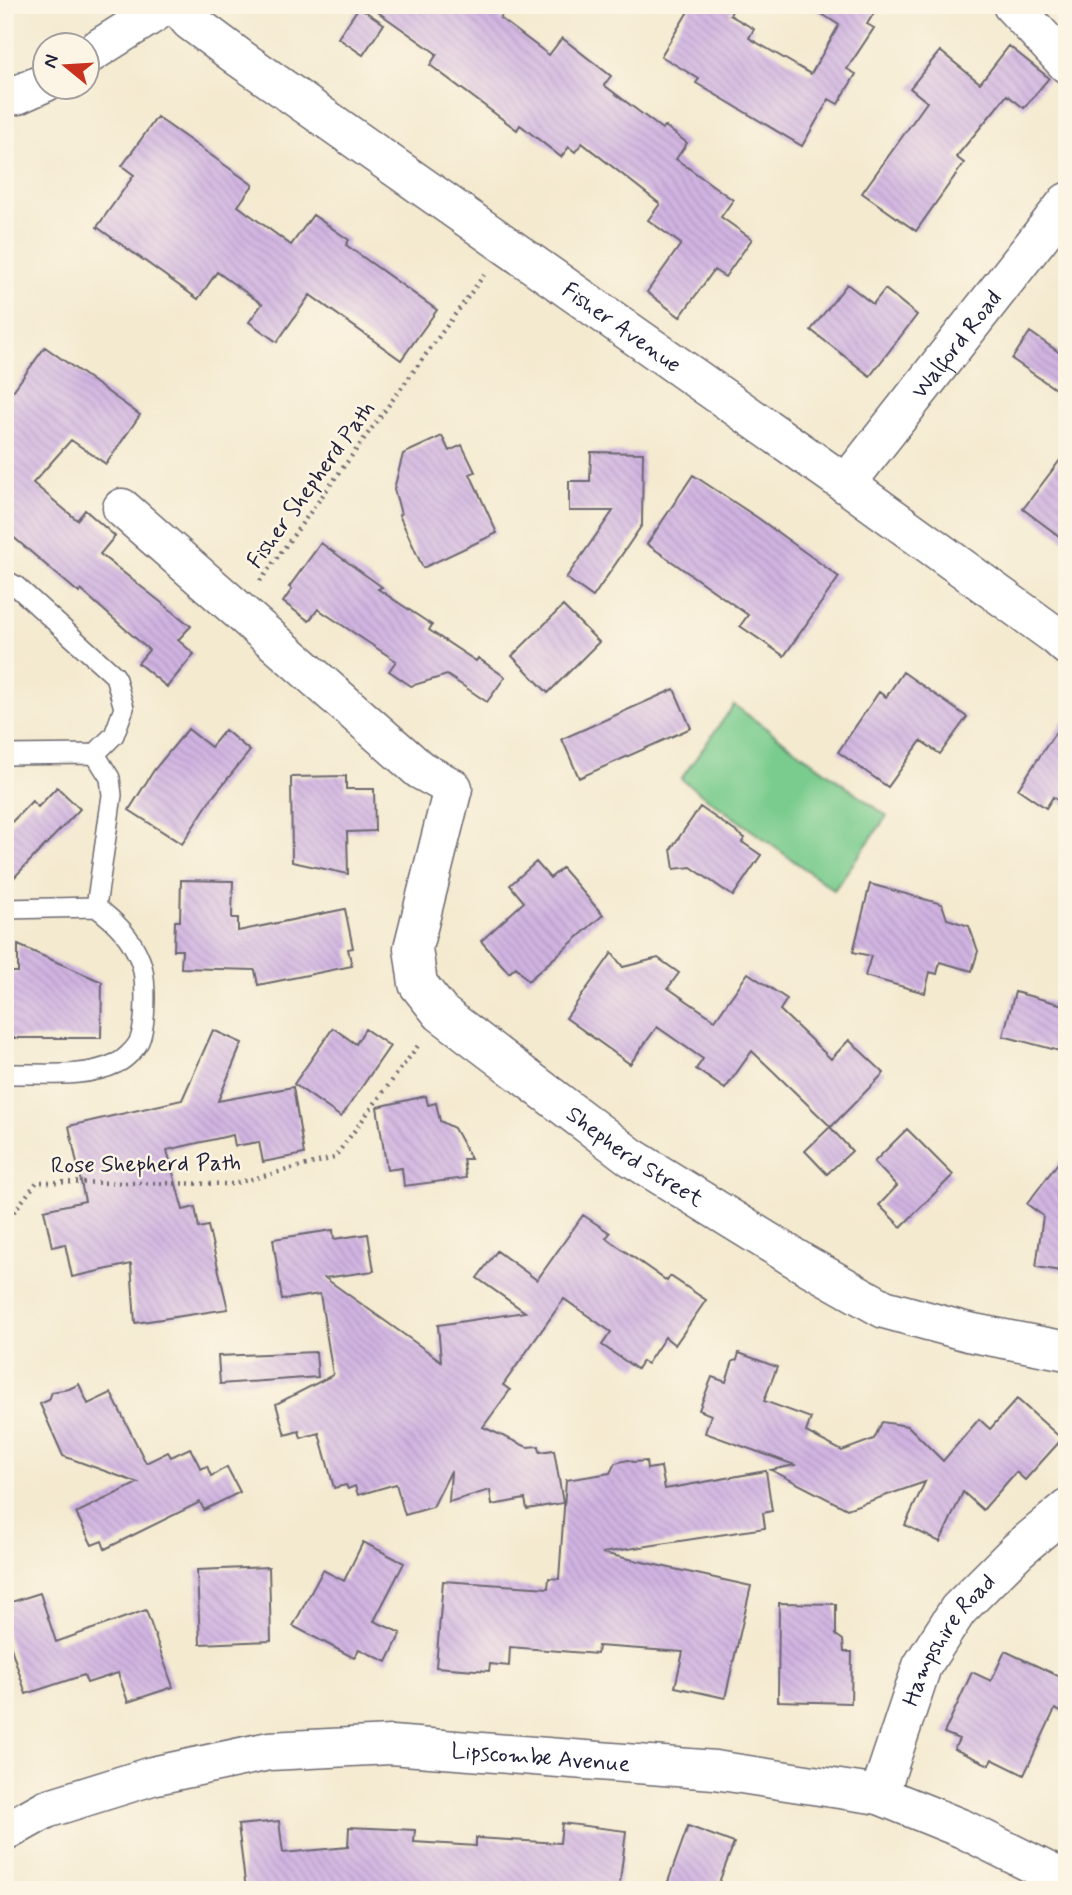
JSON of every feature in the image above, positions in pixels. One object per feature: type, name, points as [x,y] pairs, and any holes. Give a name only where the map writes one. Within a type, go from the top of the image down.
[{"type":"street","points":[[102,46],[167,5]]},
{"type":"street","name":"Fisher Avenue","points":[[177,5],[190,22],[231,52],[846,484],[1056,635],[1067,646]]},
{"type":"street","points":[[1012,5],[1067,64]]},
{"type":"street","points":[[5,97],[32,88]]},
{"type":"street","name":"Walford Road","points":[[846,484],[1067,202]]},
{"type":"street","name":"Shepherd Street","points":[[122,508],[421,770],[453,788],[412,948],[418,984],[441,1013],[631,1157],[801,1262],[884,1309],[968,1332],[1067,1351]]},
{"type":"street","name":"Hampshire Road","points":[[879,1795],[922,1666],[958,1610],[1018,1550],[1065,1513]]},
{"type":"street","name":"Lipscombe Avenue","points":[[5,1832],[46,1809],[152,1776],[270,1751],[391,1745],[715,1770],[879,1795],[963,1829],[1067,1881]]},
{"type":"lane","points":[[5,580],[16,586],[115,676],[124,708],[114,735],[95,754],[5,755]]},
{"type":"lane","points":[[95,754],[110,778],[113,795],[96,907]]},
{"type":"lane","points":[[5,909],[96,907],[121,926],[142,962],[146,1008],[138,1044],[120,1062],[101,1069],[72,1073],[5,1074]]},
{"type":"path","name":"Fisher Shepherd Path","points":[[258,584],[505,246]]},
{"type":"path","name":"Rose Shepherd Path","points":[[5,1223],[37,1182],[232,1184],[334,1158],[441,1013]]},
{"type":"green space","points":[[734,705],[887,816],[834,890],[681,779]]},
{"type":"building","points":[[368,5],[509,5],[500,18],[549,55],[562,38],[611,76],[604,85],[662,129],[665,126],[687,143],[676,159],[733,200],[721,217],[752,239],[725,277],[714,270],[680,317],[647,292],[681,244],[648,220],[660,204],[582,143],[575,152],[569,147],[561,157],[520,125],[517,130],[430,65],[437,54]]},
{"type":"building","points":[[692,5],[735,5],[730,15],[754,29],[749,38],[811,74],[839,25],[808,5],[879,5],[867,24],[874,28],[847,69],[856,74],[838,104],[829,99],[802,146],[696,83],[699,79],[661,56]]},
{"type":"building","points":[[359,7],[384,24],[363,55],[338,38]]},
{"type":"building","points":[[1009,46],[1049,78],[1024,108],[1007,95],[956,157],[964,163],[916,231],[862,193],[927,102],[910,88],[940,51],[980,83]]},
{"type":"building","points":[[157,117],[253,185],[238,206],[291,245],[313,215],[349,240],[346,245],[437,310],[401,360],[310,295],[277,342],[249,322],[262,304],[217,272],[198,299],[97,227],[134,175],[122,166]]},
{"type":"building","points":[[847,284],[873,304],[885,289],[917,315],[870,376],[811,330]]},
{"type":"building","points":[[1030,332],[1067,358],[1067,397],[1012,359]]},
{"type":"building","points":[[45,347],[140,415],[106,464],[71,440],[33,483],[77,520],[85,510],[115,536],[100,554],[191,626],[178,640],[194,654],[167,687],[138,663],[149,650],[81,590],[79,593],[5,530],[5,402]]},
{"type":"building","points":[[442,436],[449,451],[462,445],[475,472],[470,474],[497,533],[423,568],[399,515],[401,514],[394,489],[403,454]]},
{"type":"building","points":[[1067,451],[1067,542],[1023,509]]},
{"type":"building","points":[[591,452],[643,453],[642,525],[593,597],[566,578],[613,511],[569,511],[569,481],[590,481]]},
{"type":"building","points":[[693,475],[839,577],[784,656],[740,626],[748,615],[647,544]]},
{"type":"building","points":[[321,543],[382,587],[378,589],[432,625],[429,630],[505,677],[487,702],[447,675],[411,686],[389,671],[396,661],[318,609],[309,621],[283,602],[292,589],[289,587]]},
{"type":"building","points":[[563,606],[599,642],[548,693],[512,656]]},
{"type":"building","points":[[903,672],[967,717],[940,754],[921,741],[888,787],[838,752],[879,692],[886,697]]},
{"type":"building","points":[[674,689],[691,728],[579,778],[562,739]]},
{"type":"building","points":[[1067,715],[1067,807],[1053,797],[1046,808],[1018,789]]},
{"type":"building","points":[[188,729],[211,747],[225,730],[250,751],[211,799],[182,844],[129,810],[154,770]]},
{"type":"building","points":[[346,776],[346,789],[374,789],[375,831],[347,832],[348,874],[292,862],[291,777]]},
{"type":"building","points":[[57,787],[80,809],[5,887],[5,829],[32,801],[38,807]]},
{"type":"building","points":[[700,807],[745,838],[742,842],[761,855],[733,896],[691,867],[674,869],[671,849]]},
{"type":"building","points":[[536,862],[550,878],[562,868],[603,915],[528,981],[516,967],[509,973],[481,941],[524,902],[510,885]]},
{"type":"building","points":[[181,880],[233,881],[232,918],[238,918],[238,931],[345,909],[353,948],[348,949],[352,966],[258,985],[255,970],[181,968],[182,950],[174,950],[175,921],[180,921]]},
{"type":"building","points":[[870,884],[942,904],[947,919],[969,926],[978,951],[972,971],[940,962],[937,974],[930,972],[925,993],[865,976],[871,956],[853,952]]},
{"type":"building","points":[[18,945],[102,982],[101,1038],[9,1038],[10,972],[18,972]]},
{"type":"building","points":[[612,953],[623,967],[658,958],[679,973],[668,988],[715,1020],[748,973],[787,999],[780,1010],[831,1059],[849,1040],[884,1073],[831,1127],[752,1051],[725,1089],[696,1069],[703,1059],[657,1027],[630,1064],[566,1018]]},
{"type":"building","points":[[1015,992],[1067,1006],[1067,1053],[1003,1036]]},
{"type":"building","points":[[333,1028],[356,1044],[365,1029],[390,1046],[341,1117],[294,1084]]},
{"type":"building","points":[[213,1030],[242,1043],[218,1101],[293,1087],[304,1154],[263,1162],[259,1142],[235,1146],[233,1135],[167,1150],[183,1210],[195,1207],[199,1228],[208,1226],[228,1309],[135,1323],[131,1264],[72,1277],[65,1244],[52,1247],[44,1210],[85,1201],[69,1126],[182,1100]]},
{"type":"building","points":[[426,1096],[428,1105],[436,1103],[440,1121],[454,1128],[471,1159],[463,1159],[466,1178],[404,1186],[402,1168],[387,1170],[377,1107]]},
{"type":"building","points":[[830,1127],[852,1151],[827,1174],[805,1151]]},
{"type":"building","points":[[907,1129],[953,1175],[901,1227],[879,1205],[897,1186],[874,1162]]},
{"type":"building","points":[[1067,1151],[1067,1272],[1036,1267],[1043,1216],[1027,1204]]},
{"type":"building","points":[[583,1215],[610,1233],[606,1238],[667,1281],[670,1276],[706,1300],[675,1345],[665,1337],[647,1364],[642,1361],[637,1369],[602,1345],[611,1332],[564,1299],[503,1385],[510,1390],[483,1427],[527,1447],[539,1446],[540,1452],[554,1450],[563,1503],[527,1509],[525,1499],[492,1505],[490,1490],[449,1502],[451,1471],[433,1507],[405,1515],[396,1484],[358,1495],[355,1486],[348,1489],[346,1485],[334,1488],[319,1433],[301,1438],[299,1431],[285,1435],[276,1404],[333,1375],[320,1294],[282,1300],[273,1239],[333,1230],[334,1239],[368,1234],[374,1271],[325,1278],[441,1361],[438,1325],[525,1312],[477,1278],[497,1251],[537,1280]]},
{"type":"building","points":[[316,1352],[318,1377],[220,1384],[218,1356]]},
{"type":"building","points":[[739,1353],[777,1367],[764,1401],[811,1418],[806,1432],[842,1451],[874,1439],[882,1422],[908,1426],[943,1461],[979,1419],[990,1429],[1017,1399],[1062,1439],[1025,1480],[1016,1472],[983,1510],[963,1492],[940,1542],[905,1525],[925,1482],[847,1509],[771,1470],[795,1465],[705,1433],[711,1415],[699,1410],[712,1377],[726,1382],[733,1361],[737,1360]]},
{"type":"building","points":[[79,1384],[88,1404],[111,1393],[146,1463],[168,1452],[171,1457],[190,1448],[201,1469],[207,1466],[211,1476],[227,1467],[240,1492],[204,1510],[200,1502],[105,1549],[102,1541],[92,1545],[76,1513],[138,1483],[63,1456],[40,1404],[49,1400],[52,1392]]},
{"type":"building","points":[[628,1460],[646,1461],[647,1469],[661,1467],[665,1489],[766,1471],[772,1511],[763,1513],[765,1528],[602,1553],[751,1586],[725,1698],[675,1687],[683,1652],[598,1646],[597,1654],[510,1647],[509,1666],[490,1664],[489,1671],[436,1667],[443,1581],[548,1588],[549,1578],[559,1579],[566,1480],[610,1473],[615,1463]]},
{"type":"building","points":[[363,1542],[404,1563],[374,1621],[401,1633],[387,1662],[359,1649],[354,1658],[293,1626],[323,1570],[344,1581]]},
{"type":"building","points":[[269,1567],[271,1641],[200,1644],[197,1570]]},
{"type":"building","points":[[40,1593],[56,1642],[146,1610],[173,1687],[128,1702],[118,1673],[87,1683],[84,1675],[26,1694],[5,1629],[5,1604]]},
{"type":"building","points":[[779,1603],[836,1604],[836,1635],[843,1640],[844,1652],[852,1652],[851,1703],[778,1701]]},
{"type":"building","points":[[1005,1651],[1067,1680],[1067,1715],[1055,1709],[1024,1775],[992,1759],[989,1765],[954,1749],[959,1739],[944,1733],[972,1672],[991,1681]]},
{"type":"building","points":[[279,1821],[283,1853],[348,1847],[349,1827],[415,1830],[414,1842],[476,1846],[476,1838],[560,1843],[562,1823],[626,1831],[619,1890],[246,1890],[238,1825]]},
{"type":"building","points":[[688,1826],[734,1843],[716,1890],[665,1890]]}]
